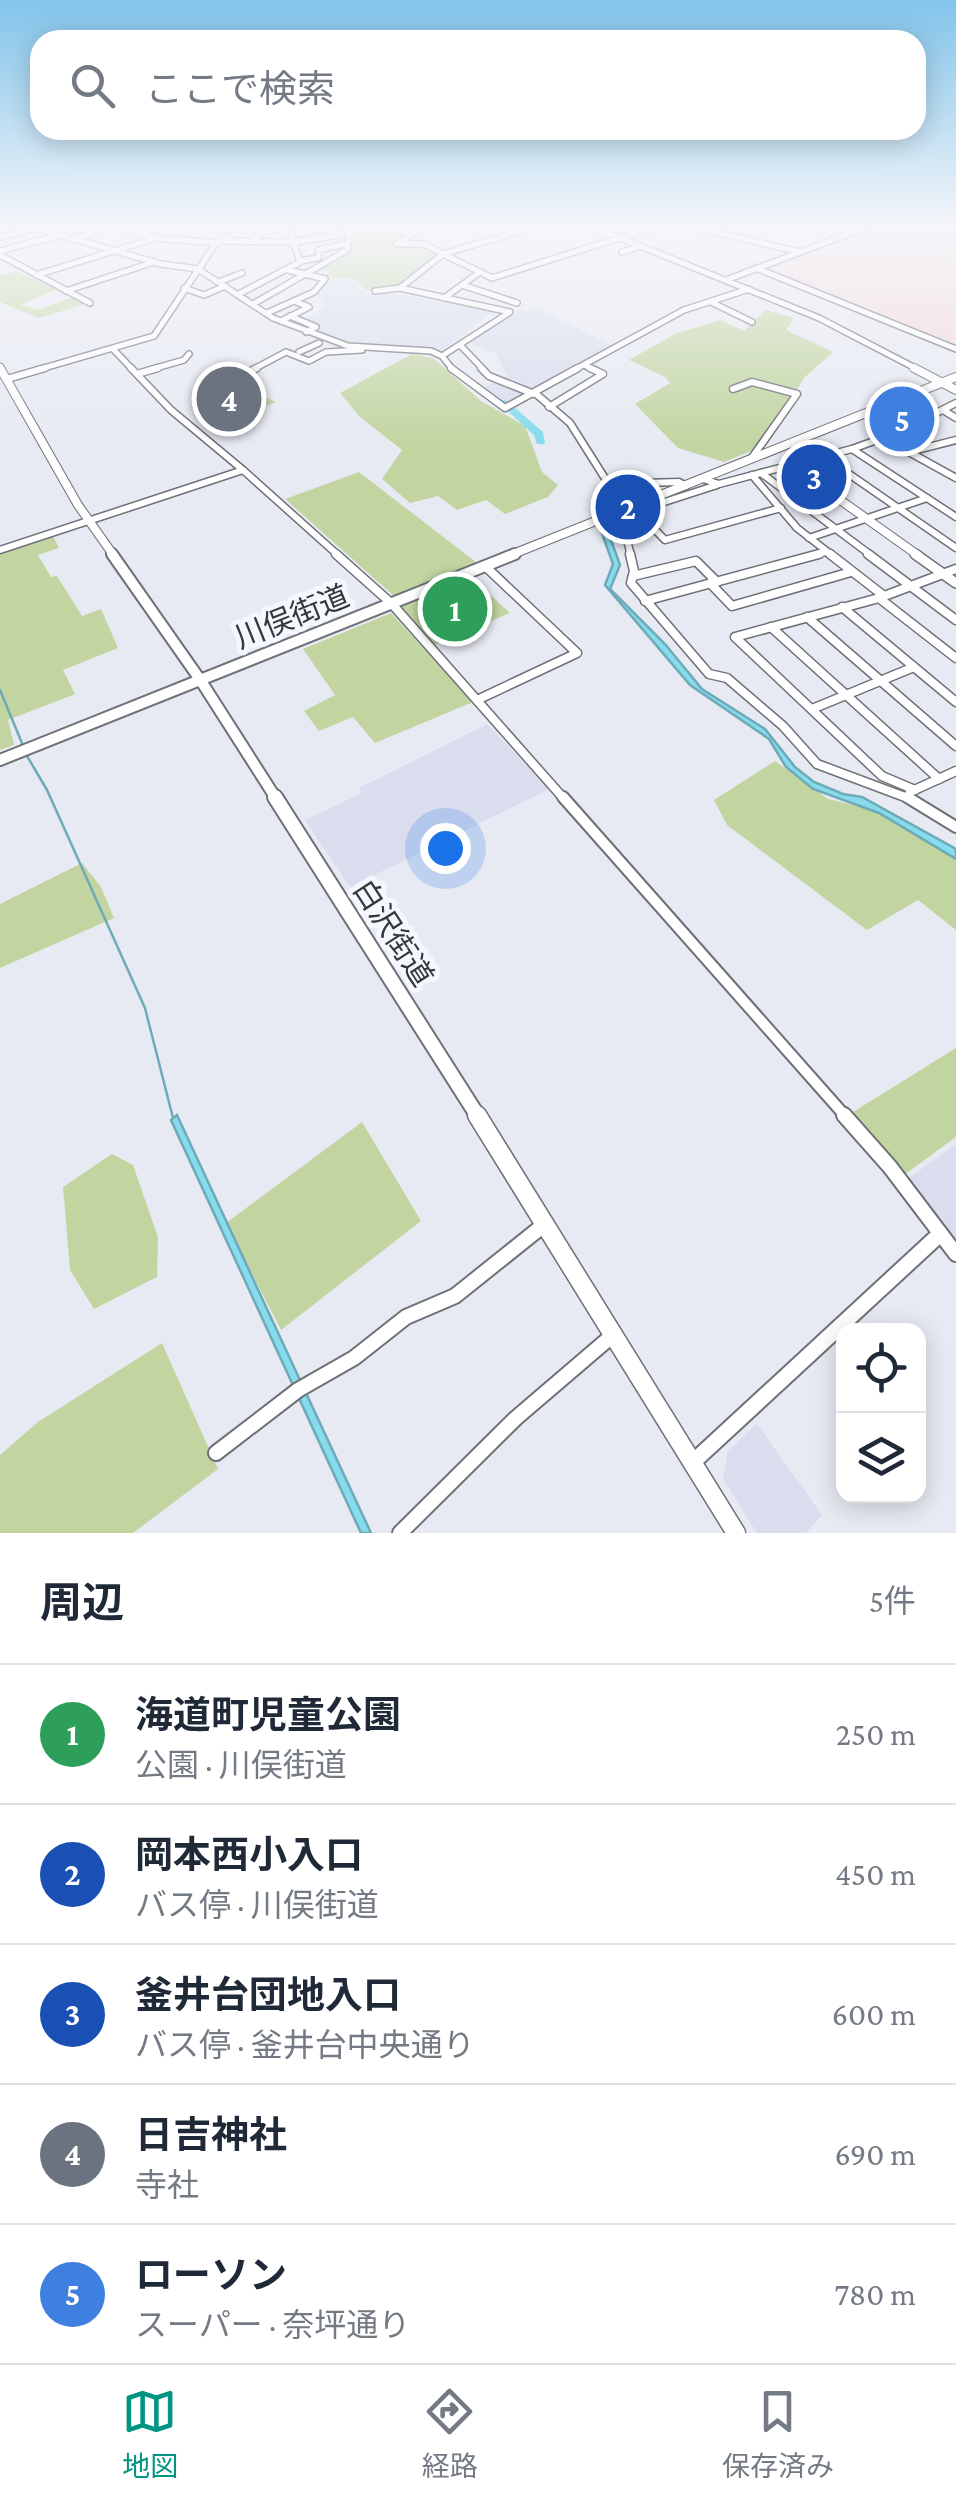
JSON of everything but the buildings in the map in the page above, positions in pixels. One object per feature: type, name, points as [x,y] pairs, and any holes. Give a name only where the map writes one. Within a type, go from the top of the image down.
[{"type":"main road","name":"白沢街道","points":[[0,366],[88,520],[201,682],[736,1533]]},
{"type":"main road","name":"川俣街道","points":[[0,760],[956,376]]},
{"type":"street","points":[[80,299],[90,304]]},
{"type":"street","points":[[5,378],[154,336],[177,299]]},
{"type":"street","points":[[245,299],[280,322],[321,340],[364,349]]},
{"type":"street","points":[[254,304],[264,299]]},
{"type":"street","points":[[267,313],[299,299]]},
{"type":"street","points":[[240,377],[286,352],[308,361],[326,352],[339,354],[364,349],[419,349],[444,354],[510,312],[447,299]]},
{"type":"street","points":[[503,299],[518,304]]},
{"type":"street","points":[[444,354],[456,374],[500,407],[509,407],[684,310],[725,299]]},
{"type":"street","points":[[770,299],[838,326],[956,390]]},
{"type":"street","points":[[831,299],[956,349]]},
{"type":"street","points":[[280,322],[309,307],[294,301]]},
{"type":"street","points":[[712,303],[752,322]]},
{"type":"street","points":[[290,316],[316,326],[306,332]]},
{"type":"street","points":[[644,319],[657,326]]},
{"type":"street","points":[[628,327],[643,334]]},
{"type":"street","points":[[321,340],[326,352]]},
{"type":"street","points":[[298,352],[321,340]]},
{"type":"street","points":[[461,346],[489,376],[534,394],[570,423],[626,510],[631,583],[709,674],[728,678],[783,726],[817,764],[912,799],[956,827]]},
{"type":"street","points":[[114,350],[170,410],[392,604],[877,1152],[956,1254]]},
{"type":"street","points":[[137,374],[184,360],[189,354]]},
{"type":"street","points":[[549,407],[604,374],[586,366]]},
{"type":"street","points":[[733,389],[752,382],[798,394],[752,460]]},
{"type":"street","points":[[646,502],[655,505],[852,449],[899,432],[956,403]]},
{"type":"street","points":[[943,410],[956,418]]},
{"type":"street","points":[[869,412],[899,432]]},
{"type":"street","points":[[956,440],[909,452],[956,478]]},
{"type":"street","points":[[947,442],[956,448]]},
{"type":"street","points":[[852,449],[956,517]]},
{"type":"street","points":[[823,456],[956,548]]},
{"type":"street","points":[[791,465],[956,583]]},
{"type":"street","points":[[0,550],[243,470]]},
{"type":"street","points":[[757,474],[809,538],[956,658]]},
{"type":"street","points":[[757,474],[956,620]]},
{"type":"street","points":[[703,479],[719,484]]},
{"type":"street","points":[[612,484],[679,482],[686,486]]},
{"type":"street","points":[[809,538],[927,498]]},
{"type":"street","points":[[626,510],[665,540],[781,508]]},
{"type":"street","points":[[645,601],[826,552]]},
{"type":"street","points":[[633,576],[696,560],[732,606],[852,572]]},
{"type":"street","points":[[478,700],[577,653],[484,566]]},
{"type":"street","points":[[915,790],[882,776],[735,637],[882,597],[956,569]]},
{"type":"street","points":[[842,607],[955,700]]},
{"type":"street","points":[[807,617],[956,746]]},
{"type":"street","points":[[771,627],[939,780]]},
{"type":"street","points":[[812,709],[914,667]]},
{"type":"street","points":[[870,784],[879,782],[915,790],[956,771]]},
{"type":"street","points":[[216,1452],[298,1390],[354,1358],[406,1317],[455,1296],[544,1224]]},
{"type":"street","points":[[692,1463],[940,1234]]},
{"type":"street","points":[[400,1533],[516,1418],[613,1334]]},
{"type":"shaded area","points":[[320,299],[422,299],[493,312],[441,351],[424,347],[369,348],[300,325],[326,305]]},
{"type":"shaded area","points":[[836,299],[956,299],[956,346]]},
{"type":"shaded area","points":[[536,307],[618,349],[510,407],[485,387],[507,376],[496,354],[470,343],[520,310]]},
{"type":"shaded area","points":[[487,724],[549,789],[350,887],[305,820],[362,793],[359,788]]},
{"type":"shaded area","points":[[956,1144],[956,1248],[905,1181]]},
{"type":"shaded area","points":[[757,1424],[822,1515],[806,1533],[757,1533],[723,1479],[728,1451]]},
{"type":"green space","points":[[0,299],[35,299],[20,305],[38,310],[68,299],[85,304],[39,318],[0,302]]},
{"type":"green space","points":[[766,310],[794,318],[786,330],[833,352],[805,377],[758,448],[724,462],[678,448],[635,404],[670,383],[629,360],[675,334],[720,320],[744,331]]},
{"type":"green space","points":[[412,354],[433,358],[481,401],[525,426],[542,472],[558,485],[548,497],[505,514],[486,500],[457,510],[438,496],[410,503],[382,479],[402,450],[359,416],[340,393]]},
{"type":"green space","points":[[225,378],[276,402],[241,414],[226,414],[197,390]]},
{"type":"green space","points":[[359,472],[477,563],[394,596],[285,499]]},
{"type":"green space","points":[[52,534],[59,548],[38,555],[51,577],[57,576],[82,616],[101,609],[118,648],[63,670],[75,694],[8,720],[14,745],[0,750],[0,553]]},
{"type":"green space","points":[[472,578],[510,613],[434,645],[400,606]]},
{"type":"green space","points":[[391,613],[473,702],[375,743],[353,717],[319,731],[304,711],[335,695],[303,649]]},
{"type":"green space","points":[[775,761],[828,799],[888,813],[956,856],[956,930],[918,900],[867,930],[727,825],[714,800]]},
{"type":"green space","points":[[82,863],[101,887],[114,918],[0,968],[0,904]]},
{"type":"green space","points":[[956,1048],[956,1137],[904,1175],[853,1112]]},
{"type":"green space","points":[[362,1122],[421,1221],[281,1330],[226,1223]]},
{"type":"green space","points":[[112,1154],[133,1165],[158,1237],[157,1277],[94,1309],[70,1270],[63,1187]]},
{"type":"green space","points":[[162,1343],[218,1469],[133,1533],[0,1533],[0,1455],[38,1422]]},
{"type":"water","points":[[606,526],[620,565],[610,589],[665,644],[702,689],[765,729],[795,767],[814,782],[862,797],[956,849],[956,859],[879,813],[813,789],[786,767],[769,739],[690,685],[605,585],[613,564],[600,528]]},
{"type":"water","points":[[177,1115],[371,1533],[361,1533],[171,1120]]},
{"type":"waterway","points":[[503,402],[539,434],[541,442]]},
{"type":"waterway","points":[[0,690],[24,748]]},
{"type":"waterway","points":[[27,756],[47,790],[145,1008],[173,1118]]},
{"type":"place","name":"日吉神社","points":[[229,399]]},
{"type":"place","name":"ローソン","points":[[902,419]]},
{"type":"place","name":"釜井台団地入口","points":[[814,477]]},
{"type":"place","name":"岡本西小入口","points":[[628,507]]},
{"type":"place","name":"海道町児童公園","points":[[455,609]]}]
